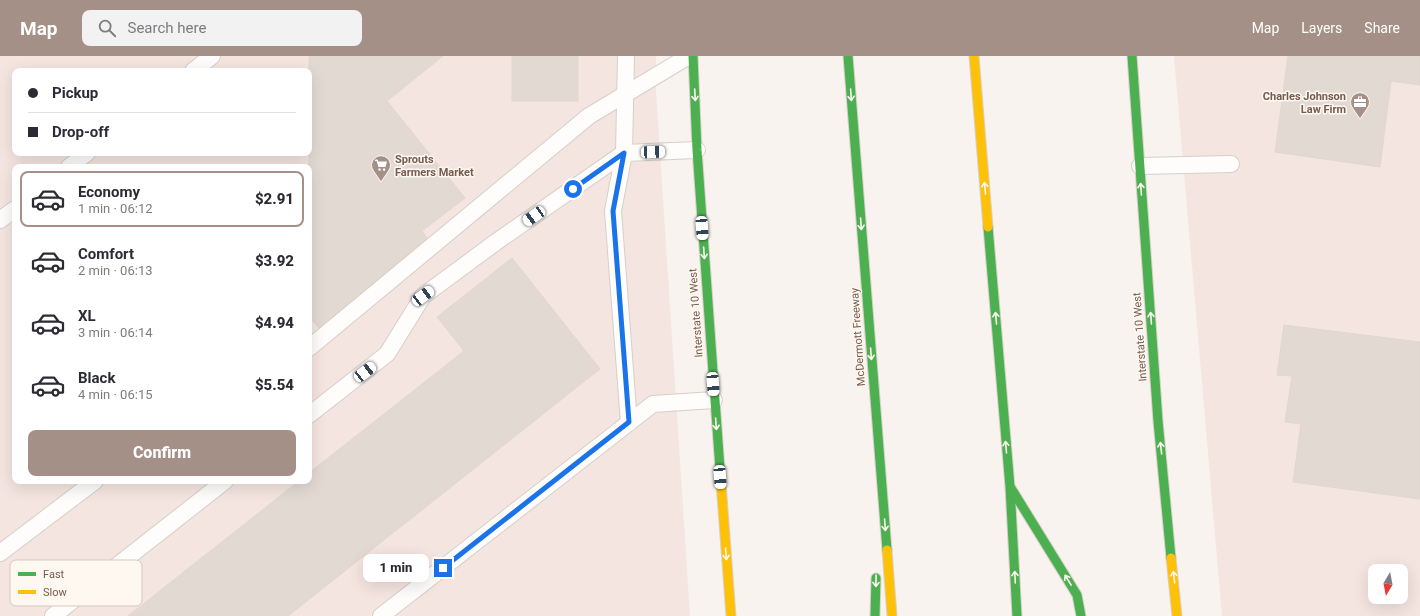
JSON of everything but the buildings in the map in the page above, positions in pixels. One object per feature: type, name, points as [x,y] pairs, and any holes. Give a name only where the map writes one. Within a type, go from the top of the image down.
[{"type":"main road","name":"Interstate 10 West","points":[[693,56],[697,150],[714,400],[731,616]]},
{"type":"main road","name":"McDermott Freeway","points":[[848,56],[892,616]]},
{"type":"main road","points":[[974,56],[1010,487],[1017,616]]},
{"type":"main road","name":"Interstate 10 West","points":[[1132,56],[1158,421],[1177,616]]},
{"type":"main road","points":[[876,531],[877,430]]},
{"type":"main road","points":[[1010,487],[1077,595],[1081,616]]},
{"type":"main road","points":[[875,616],[876,570]]},
{"type":"lane","points":[[197,68],[212,56]]},
{"type":"lane","points":[[626,56],[624,153],[613,211],[629,422]]},
{"type":"lane","points":[[312,346],[589,116],[689,56]]},
{"type":"lane","points":[[312,413],[387,354],[423,296],[496,242],[624,153],[697,150]]},
{"type":"lane","points":[[73,164],[83,156]]},
{"type":"lane","points":[[1140,166],[1231,164]]},
{"type":"lane","points":[[0,220],[12,211]]},
{"type":"lane","points":[[381,616],[653,404],[714,400]]},
{"type":"lane","points":[[2,548],[91,484]]},
{"type":"lane","points":[[124,560],[221,484]]},
{"type":"lane","points":[[53,616],[66,606]]},
{"type":"shaded area","points":[[0,56],[656,56],[656,91],[690,616],[0,616]]},
{"type":"shaded area","points":[[1174,56],[1420,56],[1420,616],[1222,616]]},
{"type":"traffic: fast","points":[[693,56],[697,150],[721,483]]},
{"type":"traffic: fast","points":[[848,56],[887,550]]},
{"type":"traffic: fast","points":[[1132,56],[1158,421],[1171,558]]},
{"type":"traffic: fast","points":[[988,227],[1010,487],[1017,616]]},
{"type":"traffic: fast","points":[[1011,488],[1077,595],[1081,616]]},
{"type":"traffic: fast","points":[[875,616],[876,578]]},
{"type":"traffic: slow","points":[[974,56],[988,227]]},
{"type":"traffic: slow","points":[[721,483],[731,616]]},
{"type":"traffic: slow","points":[[887,550],[892,616]]},
{"type":"traffic: slow","points":[[1171,558],[1177,616]]},
{"type":"place","name":"Charles Johnson Law Firm","points":[[1360,119]]},
{"type":"place","name":"Sprouts Farmers Market","points":[[381,182]]},
{"type":"route","points":[[443,568],[629,422],[613,211],[624,153],[573,189]]}]
